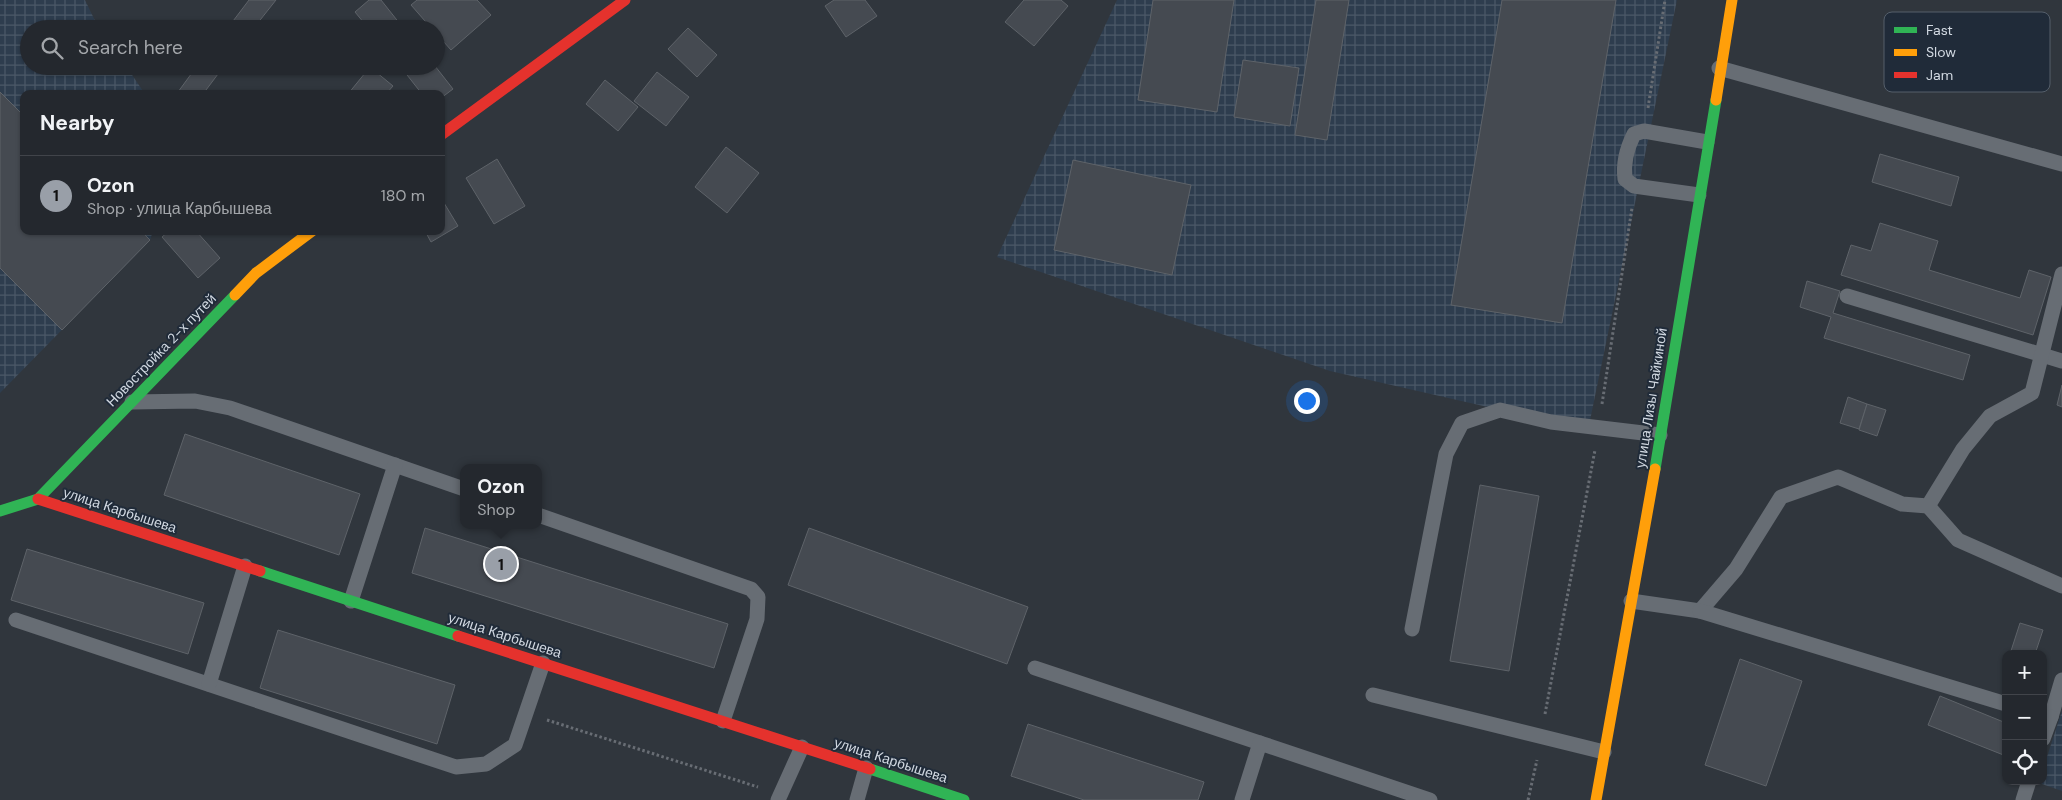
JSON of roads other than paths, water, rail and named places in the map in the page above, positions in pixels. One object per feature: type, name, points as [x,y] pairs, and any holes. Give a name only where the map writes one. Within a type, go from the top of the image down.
[{"type":"street","points":[[445,132],[625,0]]},
{"type":"street","name":"улица Лизы Чайкиной","points":[[1596,800],[1660,435],[1732,0]]},
{"type":"street","name":"Новостройка 2-х путей","points":[[38,499],[256,273],[307,235]]},
{"type":"street","points":[[0,511],[38,499]]},
{"type":"street","name":"улица Карбышева","points":[[38,499],[964,800]]},
{"type":"lane","points":[[1720,68],[2062,164]]},
{"type":"lane","points":[[1699,195],[1636,186],[1624,179],[1624,171],[1629,145],[1634,134],[1644,131],[1707,142]]},
{"type":"lane","points":[[1928,506],[1963,449],[1990,416],[2032,393],[2062,274]]},
{"type":"lane","points":[[1847,296],[2062,361]]},
{"type":"lane","points":[[132,402],[195,401],[230,408],[460,488]]},
{"type":"lane","points":[[1412,629],[1446,454],[1462,423],[1500,410],[1552,422],[1660,435]]},
{"type":"lane","points":[[351,601],[395,465]]},
{"type":"lane","points":[[1700,611],[1736,569],[1781,497],[1838,477],[1902,504],[1928,506],[1958,540],[2062,586]]},
{"type":"lane","points":[[542,516],[751,589],[758,597],[757,619],[722,722]]},
{"type":"lane","points":[[209,684],[245,566]]},
{"type":"lane","points":[[1631,601],[1700,611],[2002,703]]},
{"type":"lane","points":[[16,620],[456,767],[486,764],[515,745],[543,663]]},
{"type":"lane","points":[[1035,668],[1430,800]]},
{"type":"lane","points":[[2047,716],[2062,680]]},
{"type":"lane","points":[[1373,695],[1604,752]]},
{"type":"lane","points":[[1242,800],[1260,743]]},
{"type":"lane","points":[[779,797],[802,747]]},
{"type":"lane","points":[[857,800],[866,768]]},
{"type":"lane","points":[[2022,800],[2028,785]]},
{"type":"place","name":"Ozon","points":[[501,564]]}]
